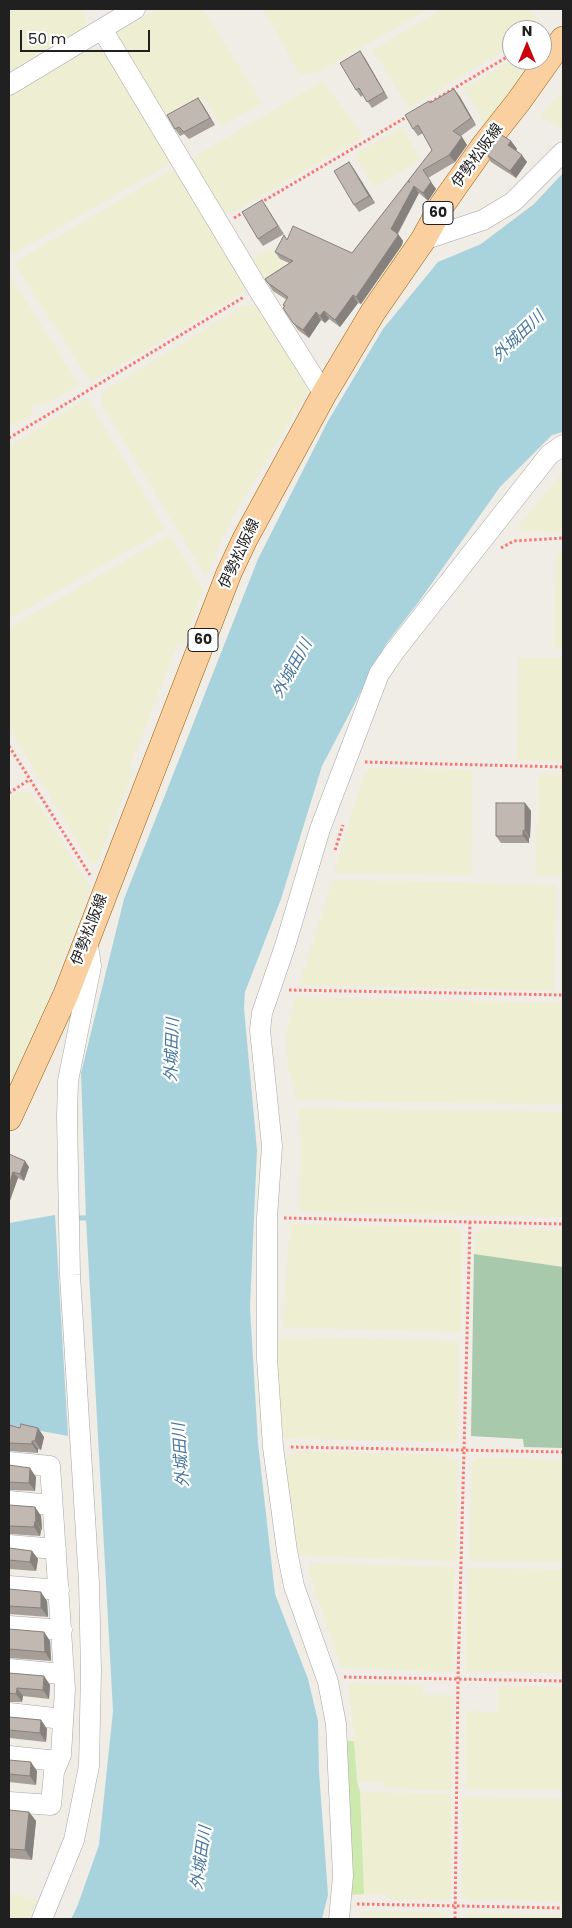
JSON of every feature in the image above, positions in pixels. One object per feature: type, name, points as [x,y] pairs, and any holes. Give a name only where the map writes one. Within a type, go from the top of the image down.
[{"type":"main road","name":"伊勢松阪線","points":[[9,1118],[66,994],[229,573],[245,539],[324,394],[374,312],[423,240],[442,205],[563,39]]},
{"type":"street","points":[[9,85],[135,9]]},
{"type":"street","points":[[102,29],[258,289],[324,394]]},
{"type":"street","points":[[423,240],[483,220],[513,202],[563,152]]},
{"type":"street","points":[[340,1912],[343,1876],[336,1724],[328,1682],[294,1586],[287,1551],[273,1447],[267,1358],[267,1218],[272,1146],[260,1030],[262,1013],[285,946],[320,828],[379,674],[394,652],[550,455],[563,445]]},
{"type":"street","points":[[42,1919],[74,1840],[89,1766],[91,1671],[89,1582],[70,1275],[67,1117],[68,1081],[91,966],[87,939]]},
{"type":"street","points":[[9,1462],[50,1466],[62,1630],[63,1674],[61,1755],[56,1764],[50,1806],[9,1802]]},
{"type":"street","points":[[9,1501],[52,1505]]},
{"type":"street","points":[[9,1545],[56,1549]]},
{"type":"street","points":[[9,1586],[59,1590]]},
{"type":"street","points":[[9,1626],[62,1630]]},
{"type":"street","points":[[9,1669],[63,1674]]},
{"type":"street","points":[[9,1713],[63,1719]]},
{"type":"street","points":[[9,1756],[48,1760],[56,1764]]},
{"type":"path","points":[[255,206],[502,60]]},
{"type":"path","points":[[221,226],[246,211]]},
{"type":"path","points":[[9,438],[258,289]]},
{"type":"path","points":[[497,553],[503,546],[514,541],[563,538]]},
{"type":"path","points":[[9,746],[104,896]]},
{"type":"path","points":[[368,753],[364,762],[563,767]]},
{"type":"path","points":[[9,793],[29,780]]},
{"type":"path","points":[[288,990],[563,995]]},
{"type":"path","points":[[267,1218],[563,1224]]},
{"type":"path","points":[[454,1919],[458,1678],[470,1222]]},
{"type":"path","points":[[273,1447],[563,1452]]},
{"type":"path","points":[[328,1682],[336,1677],[563,1680]]},
{"type":"path","points":[[340,1912],[455,1907],[563,1908]]},
{"type":"green space","points":[[9,9],[81,9],[87,18],[85,27],[9,74]]},
{"type":"green space","points":[[157,9],[203,9],[262,103],[222,126],[204,98],[165,119],[116,33]]},
{"type":"green space","points":[[263,9],[428,9],[319,72],[300,75]]},
{"type":"green space","points":[[442,9],[531,9],[538,20],[502,20],[502,51],[409,108],[373,50]]},
{"type":"green space","points":[[89,48],[109,51],[173,162],[11,255],[9,251],[9,97]]},
{"type":"green space","points":[[502,66],[502,70],[530,70],[486,128],[465,88]]},
{"type":"green space","points":[[323,81],[363,136],[233,212],[220,212],[189,160]]},
{"type":"green space","points":[[563,90],[563,128],[562,129],[540,116]]},
{"type":"green space","points":[[402,127],[421,160],[374,187],[355,155]]},
{"type":"green space","points":[[171,170],[180,172],[246,286],[243,293],[91,382],[14,263]]},
{"type":"green space","points":[[273,248],[288,270],[263,283],[250,259]]},
{"type":"green space","points":[[9,274],[79,385],[49,402],[33,405],[32,415],[9,427]]},
{"type":"green space","points":[[243,306],[256,306],[261,309],[308,390],[229,523],[206,577],[102,404],[104,391]]},
{"type":"green space","points":[[87,398],[165,529],[9,619],[9,447]]},
{"type":"green space","points":[[563,472],[563,532],[520,531],[520,524]]},
{"type":"green space","points":[[170,535],[203,590],[184,645],[178,643],[130,765],[132,775],[96,864],[90,862],[9,728],[9,628]]},
{"type":"green space","points":[[557,550],[563,550],[563,649],[553,649]]},
{"type":"green space","points":[[519,658],[563,658],[563,761],[517,760]]},
{"type":"green space","points":[[372,768],[472,770],[471,875],[334,873],[364,774]]},
{"type":"green space","points":[[538,774],[563,774],[563,876],[536,876]]},
{"type":"green space","points":[[22,791],[32,794],[91,889],[44,1009],[9,1084],[9,799]]},
{"type":"green space","points":[[333,880],[556,885],[554,990],[299,985]]},
{"type":"green space","points":[[295,997],[563,1003],[563,1104],[297,1100],[288,1065],[286,1037]]},
{"type":"green space","points":[[299,1108],[563,1112],[563,1217],[300,1212],[301,1149]]},
{"type":"green space","points":[[290,1224],[455,1227],[463,1236],[461,1332],[283,1327]]},
{"type":"green space","points":[[483,1228],[563,1230],[563,1267],[474,1254],[476,1234]]},
{"type":"green space","points":[[474,1254],[563,1267],[563,1448],[524,1447],[523,1439],[471,1436]]},
{"type":"green space","points":[[281,1337],[458,1341],[458,1443],[284,1438],[278,1391],[277,1348]]},
{"type":"green space","points":[[295,1451],[445,1455],[458,1461],[456,1561],[299,1555],[285,1462]]},
{"type":"green space","points":[[477,1458],[563,1460],[563,1562],[469,1561],[472,1465]]},
{"type":"green space","points":[[311,1563],[455,1567],[453,1669],[449,1672],[341,1667],[315,1592],[310,1572]]},
{"type":"green space","points":[[468,1568],[563,1570],[563,1673],[465,1671]]},
{"type":"green space","points":[[348,1683],[423,1685],[423,1695],[452,1695],[451,1790],[385,1788],[385,1782],[357,1781]]},
{"type":"green space","points":[[498,1686],[563,1687],[563,1789],[465,1789],[466,1711],[497,1712]]},
{"type":"green space","points":[[344,1741],[354,1741],[357,1781],[360,1792],[364,1894],[351,1895]]},
{"type":"green space","points":[[360,1792],[451,1795],[451,1897],[448,1900],[390,1899],[384,1894],[364,1894]]},
{"type":"green space","points":[[462,1797],[563,1799],[563,1901],[469,1900],[462,1894]]},
{"type":"green space","points":[[9,1893],[39,1900],[28,1919],[9,1919]]},
{"type":"green space","points":[[362,1911],[443,1912],[448,1916],[448,1919],[360,1919]]},
{"type":"green space","points":[[470,1913],[563,1915],[563,1919],[464,1919]]},
{"type":"water","name":"外城田川","points":[[563,173],[563,432],[552,435],[500,487],[420,600],[386,644],[322,766],[281,899],[245,992],[244,1008],[257,1150],[250,1307],[258,1443],[275,1594],[308,1679],[318,1721],[319,1772],[328,1895],[322,1919],[71,1919],[99,1845],[113,1711],[86,1218],[81,1073],[124,899],[258,559],[328,421],[383,329],[438,262],[481,244],[534,204]]},
{"type":"water","points":[[55,1215],[68,1436],[9,1425],[9,1223]]},
{"type":"building","points":[[360,51],[384,92],[367,102],[359,88],[356,90],[340,63]]},
{"type":"building","points":[[454,89],[471,118],[453,131],[462,137],[449,155],[423,170],[431,182],[423,193],[414,186],[391,229],[398,234],[397,237],[356,297],[353,295],[335,320],[324,311],[320,316],[316,312],[303,330],[293,323],[283,308],[288,297],[265,279],[293,261],[275,252],[284,235],[287,240],[293,226],[352,253],[432,150],[418,125],[413,129],[405,115]]},
{"type":"building","points":[[198,98],[210,118],[184,132],[179,127],[175,129],[167,115]]},
{"type":"building","points":[[500,134],[511,141],[508,145],[522,155],[510,171],[486,154]]},
{"type":"building","points":[[349,162],[369,196],[354,205],[334,171]]},
{"type":"building","points":[[262,200],[278,226],[258,239],[242,212]]},
{"type":"building","points":[[496,803],[525,803],[525,831],[523,830],[523,836],[496,836]]},
{"type":"building","points":[[9,1154],[25,1161],[20,1174],[13,1172],[9,1185]]},
{"type":"building","points":[[21,1424],[38,1428],[35,1441],[32,1441],[32,1444],[9,1443],[9,1425],[20,1428]]},
{"type":"building","points":[[9,1465],[30,1468],[29,1483],[9,1482]]},
{"type":"building","points":[[9,1505],[35,1507],[36,1522],[34,1527],[9,1526]]},
{"type":"building","points":[[9,1548],[32,1551],[30,1562],[9,1560]]},
{"type":"building","points":[[9,1589],[41,1592],[41,1608],[9,1606]]},
{"type":"building","points":[[9,1629],[44,1632],[45,1652],[9,1649]]},
{"type":"building","points":[[9,1673],[44,1676],[43,1690],[17,1688],[16,1694],[9,1693]]},
{"type":"building","points":[[9,1717],[41,1720],[40,1733],[9,1730]]},
{"type":"building","points":[[9,1760],[31,1762],[30,1776],[9,1774]]},
{"type":"building","points":[[9,1810],[29,1812],[25,1850],[9,1849]]},
{"type":"waterway","points":[[77,1218],[86,1218]]}]
